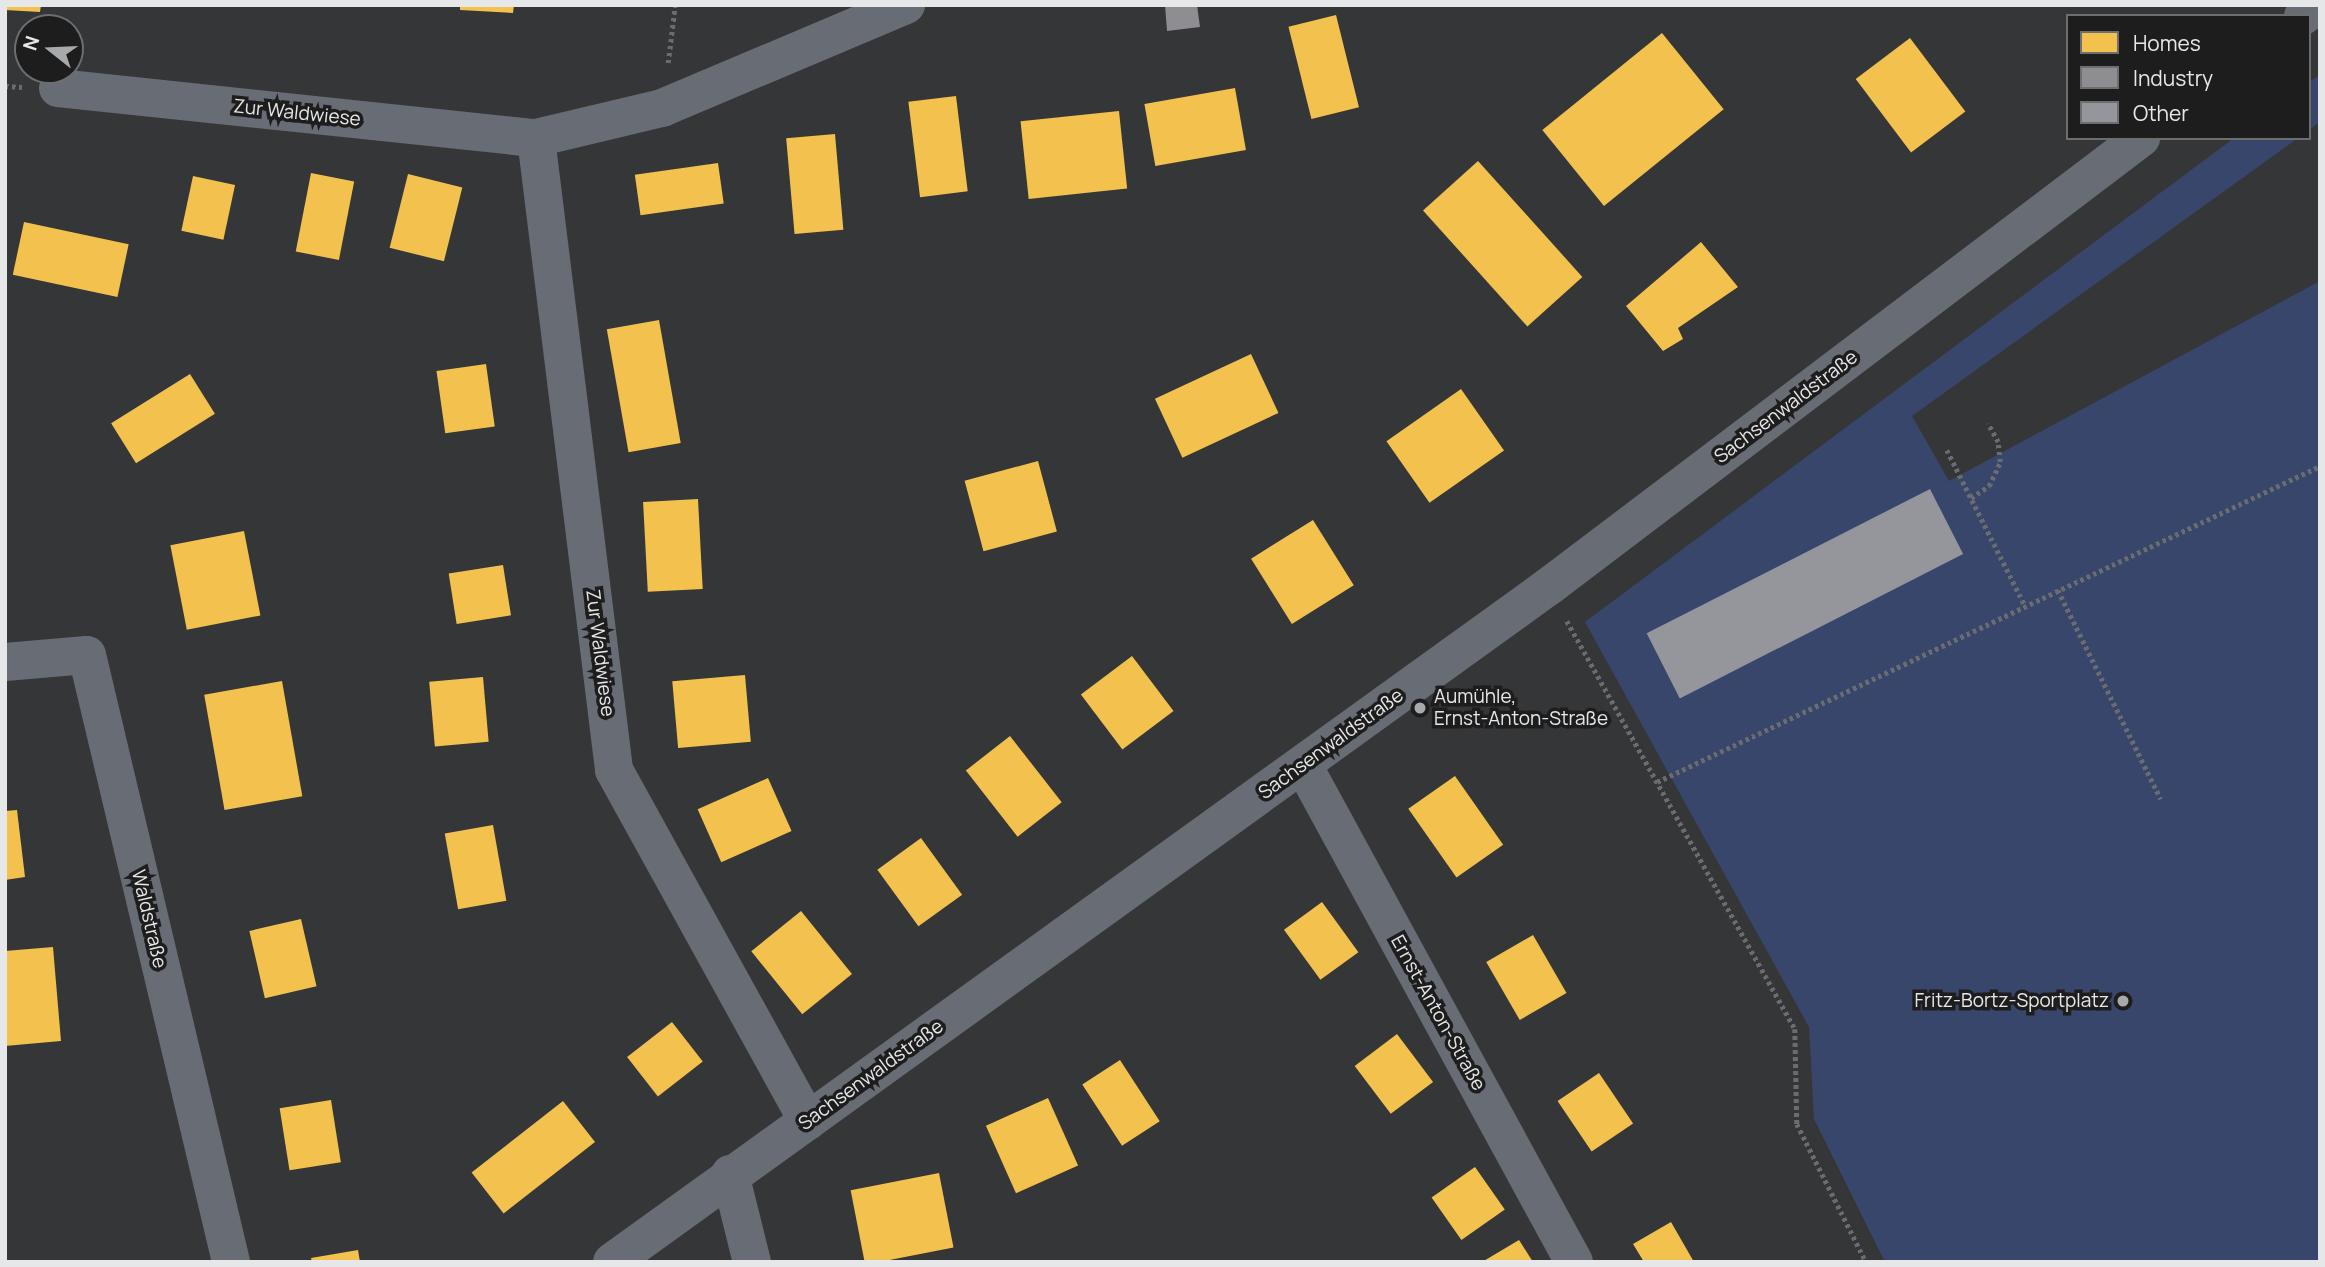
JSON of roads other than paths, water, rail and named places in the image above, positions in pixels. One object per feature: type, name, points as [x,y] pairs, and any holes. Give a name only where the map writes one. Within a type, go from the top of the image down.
[{"type":"street","name":"Zur Waldwiese","points":[[58,88],[536,138],[662,108],[906,5]]},
{"type":"street","name":"Zur Waldwiese","points":[[536,138],[614,770],[808,1121]]},
{"type":"street","name":"Sachsenwaldstraße","points":[[612,1262],[730,1174],[808,1121],[1548,587],[2138,140]]},
{"type":"street","name":"Waldstraße","points":[[5,662],[87,655],[231,1262]]},
{"type":"street","name":"Ernst-Anton-Straße","points":[[1303,765],[1574,1262]]},
{"type":"street","points":[[730,1174],[752,1262]]},
{"type":"place","name":"Aumühle, Ernst-Anton-Straße","points":[[1420,708]]},
{"type":"place","name":"Fritz-Bortz-Sportplatz","points":[[2123,1001]]}]
